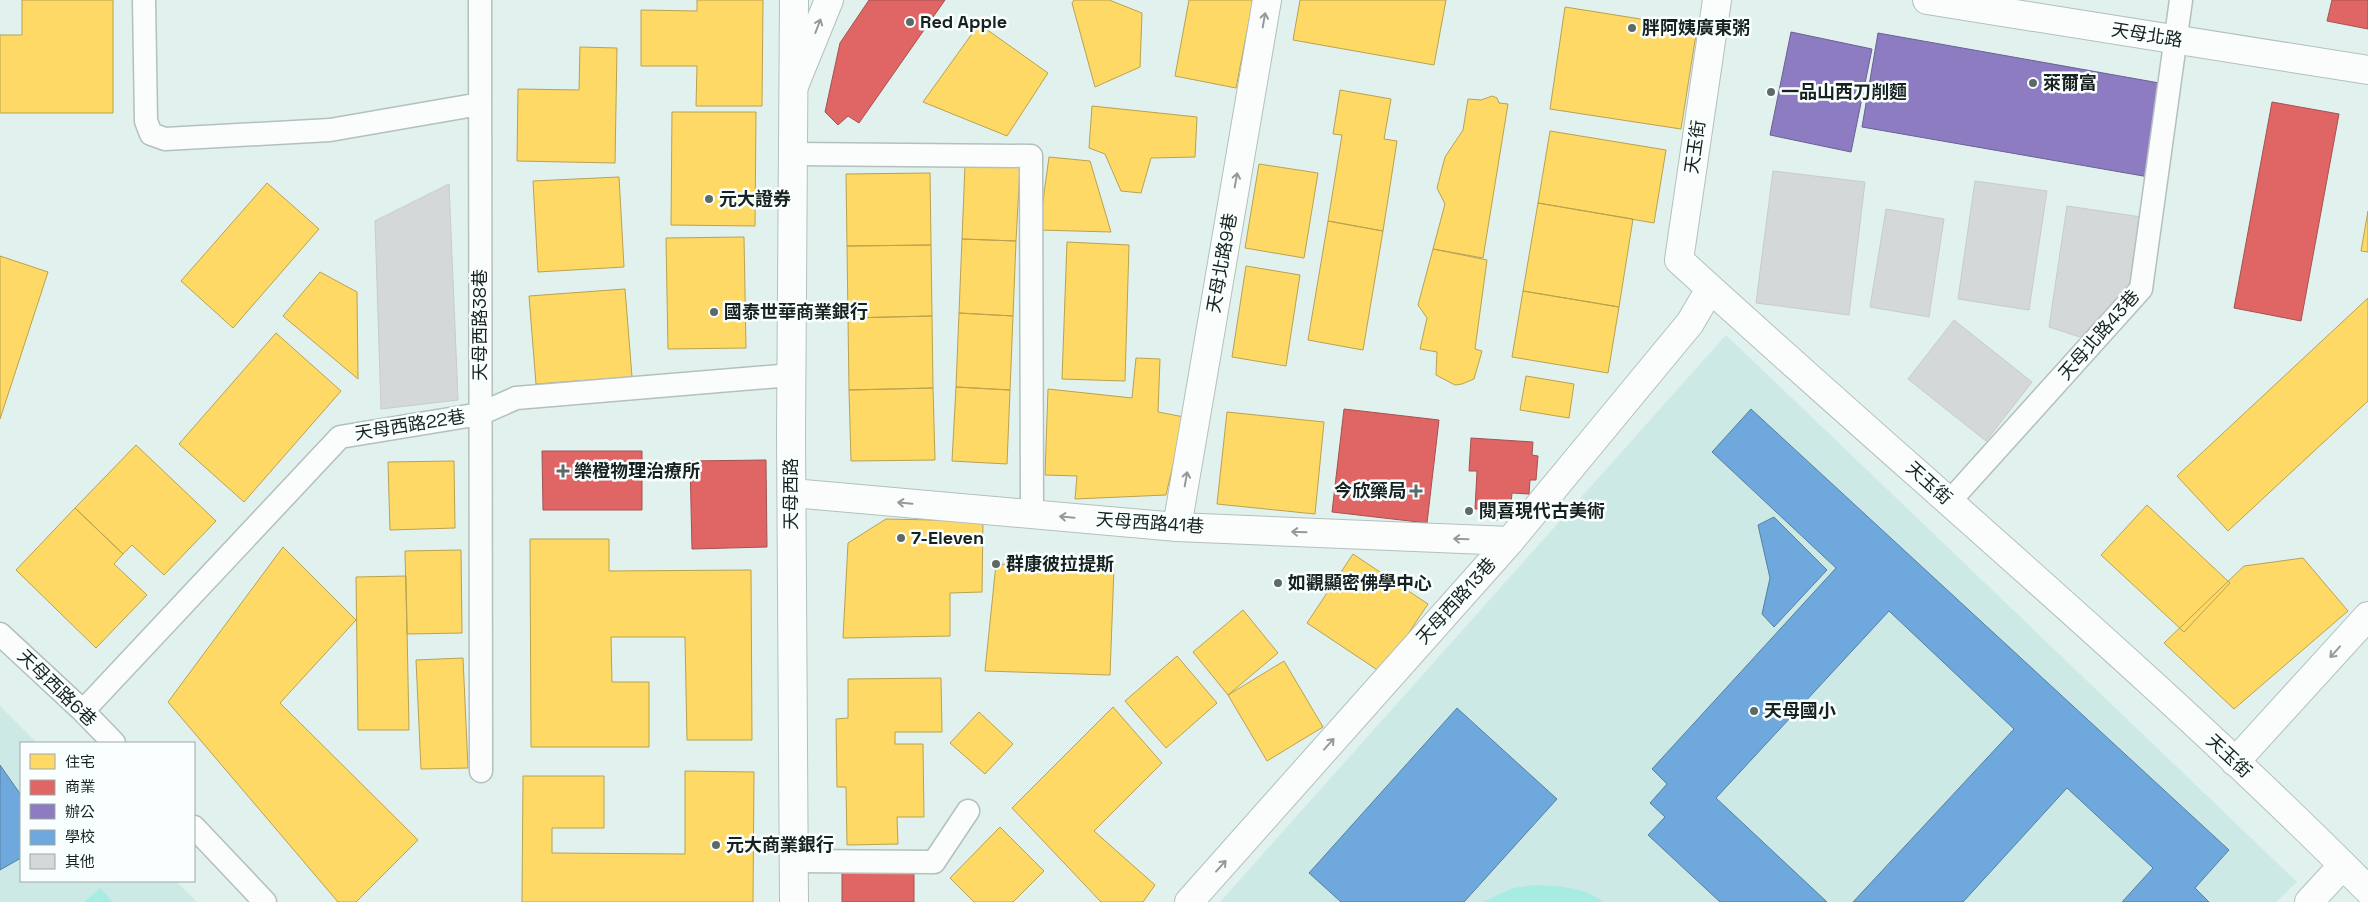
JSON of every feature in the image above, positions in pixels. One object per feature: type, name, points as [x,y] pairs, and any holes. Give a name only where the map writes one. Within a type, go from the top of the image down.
[{"type":"street","name":"天母西路","points":[[794,0],[791,375],[794,902]]},
{"type":"street","name":"天母西路","points":[[794,86],[830,0]]},
{"type":"street","name":"天母北路9巷","points":[[1177,527],[1267,0]]},
{"type":"street","name":"天玉街","points":[[1717,0],[1679,260],[1950,501],[2235,762],[2368,890]]},
{"type":"street","name":"天母北路","points":[[1927,0],[2368,70]]},
{"type":"street","name":"天母西路13巷","points":[[1189,902],[1510,541],[1690,323],[1710,289]]},
{"type":"street","name":"天母西路41巷","points":[[792,493],[1177,527],[1510,541]]},
{"type":"street","points":[[2235,762],[2368,616]]},
{"type":"street","points":[[2309,902],[2344,866]]},
{"type":"lane","points":[[144,0],[146,121],[151,134],[165,139],[330,130],[480,104]]},
{"type":"lane","name":"天母西路38巷","points":[[480,0],[481,771]]},
{"type":"lane","name":"天母北路43巷","points":[[1950,501],[2141,288],[2181,0]]},
{"type":"lane","points":[[794,154],[1030,156],[1032,514]]},
{"type":"lane","name":"天母西路22巷","points":[[83,711],[340,436],[480,414],[516,398],[791,375]]},
{"type":"lane","name":"天母西路6巷","points":[[0,634],[83,711],[113,742]]},
{"type":"lane","points":[[794,861],[934,862],[968,811]]},
{"type":"lane","points":[[195,828],[265,902]]},
{"type":"shaded area","name":"天母國小","points":[[1726,335],[2297,882],[2276,902],[1220,902]]},
{"type":"shaded area","points":[[0,706],[36,742],[20,742],[20,882],[177,882],[197,902],[0,902]]},
{"type":"shaded area","points":[[1536,885],[1580,890],[1603,902],[1483,902],[1513,888]]},
{"type":"shaded area","points":[[100,888],[113,902],[84,902]]},
{"type":"building: 住宅","points":[[22,0],[113,0],[113,113],[0,113],[0,35],[22,35]]},
{"type":"building: 住宅","points":[[697,0],[763,0],[762,106],[696,106],[697,66],[641,66],[641,10],[697,11]]},
{"type":"building: 住宅","points":[[1074,0],[1109,0],[1142,13],[1140,67],[1095,87],[1072,3]]},
{"type":"building: 住宅","points":[[1189,0],[1253,0],[1236,88],[1175,76]]},
{"type":"building: 住宅","points":[[1300,0],[1446,0],[1434,65],[1293,40]]},
{"type":"building: 住宅","points":[[1565,7],[1697,28],[1681,129],[1550,109]]},
{"type":"building: 住宅","points":[[979,24],[1048,73],[1007,136],[923,102]]},
{"type":"building: 住宅","points":[[580,47],[617,48],[615,163],[517,161],[518,89],[579,90]]},
{"type":"building: 住宅","points":[[1340,90],[1391,99],[1384,139],[1397,141],[1383,231],[1328,221],[1342,135],[1333,134]]},
{"type":"building: 住宅","points":[[1492,96],[1497,98],[1499,103],[1508,104],[1483,258],[1433,249],[1445,204],[1437,188],[1445,157],[1463,130],[1468,99],[1481,100]]},
{"type":"building: 住宅","points":[[1092,106],[1197,117],[1195,157],[1151,158],[1141,193],[1121,191],[1105,154],[1089,148]]},
{"type":"building: 住宅","points":[[672,112],[756,112],[755,226],[671,225]]},
{"type":"building: 住宅","points":[[1550,131],[1666,150],[1654,223],[1538,203]]},
{"type":"building: 住宅","points":[[1049,157],[1090,161],[1111,232],[1039,230]]},
{"type":"building: 住宅","points":[[1259,164],[1318,173],[1304,258],[1245,248]]},
{"type":"building: 住宅","points":[[965,165],[1020,167],[1016,241],[962,239]]},
{"type":"building: 住宅","points":[[930,173],[931,245],[847,246],[846,174]]},
{"type":"building: 住宅","points":[[619,177],[624,267],[538,272],[533,181]]},
{"type":"building: 住宅","points":[[267,183],[319,229],[233,328],[181,281]]},
{"type":"building: 住宅","points":[[1538,203],[1633,219],[1619,307],[1523,291]]},
{"type":"building: 住宅","points":[[2368,211],[2368,252],[2361,251]]},
{"type":"building: 住宅","points":[[1328,221],[1383,231],[1363,350],[1308,340]]},
{"type":"building: 住宅","points":[[744,237],[746,348],[668,349],[666,238]]},
{"type":"building: 住宅","points":[[962,239],[1016,241],[1013,316],[959,313]]},
{"type":"building: 住宅","points":[[1067,242],[1129,245],[1125,381],[1062,379]]},
{"type":"building: 住宅","points":[[931,245],[932,316],[848,318],[847,246]]},
{"type":"building: 住宅","points":[[1433,249],[1487,260],[1475,349],[1482,351],[1474,379],[1462,384],[1455,385],[1436,375],[1437,352],[1420,349],[1427,318],[1418,305]]},
{"type":"building: 住宅","points":[[0,256],[48,272],[0,419]]},
{"type":"building: 住宅","points":[[1246,266],[1300,275],[1286,366],[1232,357]]},
{"type":"building: 住宅","points":[[320,272],[357,292],[358,379],[283,316]]},
{"type":"building: 住宅","points":[[625,289],[632,377],[536,384],[529,296]]},
{"type":"building: 住宅","points":[[1523,291],[1619,307],[1608,373],[1512,357]]},
{"type":"building: 住宅","points":[[2368,298],[2368,401],[2228,531],[2177,476]]},
{"type":"building: 住宅","points":[[959,313],[1013,316],[1010,390],[956,387]]},
{"type":"building: 住宅","points":[[932,316],[933,388],[849,390],[848,318]]},
{"type":"building: 住宅","points":[[276,333],[341,391],[244,502],[179,444]]},
{"type":"building: 住宅","points":[[1136,358],[1160,359],[1158,412],[1184,417],[1166,495],[1075,499],[1077,476],[1045,475],[1048,389],[1132,398]]},
{"type":"building: 住宅","points":[[1526,376],[1574,384],[1569,418],[1520,410]]},
{"type":"building: 住宅","points":[[956,387],[1010,390],[1007,464],[952,461]]},
{"type":"building: 住宅","points":[[933,388],[935,460],[851,461],[849,390]]},
{"type":"building: 住宅","points":[[1227,412],[1324,422],[1315,514],[1217,504]]},
{"type":"building: 住宅","points":[[136,445],[216,521],[164,575],[132,545],[123,554],[75,508]]},
{"type":"building: 住宅","points":[[454,461],[455,528],[390,530],[388,462]]},
{"type":"building: 住宅","points":[[2147,505],[2230,583],[2184,632],[2101,555]]},
{"type":"building: 住宅","points":[[75,508],[123,554],[114,564],[147,595],[96,648],[16,570]]},
{"type":"building: 住宅","points":[[886,519],[983,521],[982,592],[950,593],[950,636],[843,638],[848,543]]},
{"type":"building: 住宅","points":[[530,539],[609,539],[609,571],[751,570],[752,740],[687,740],[685,637],[611,637],[612,682],[649,682],[649,747],[531,747]]},
{"type":"building: 住宅","points":[[283,547],[356,620],[280,703],[418,840],[356,902],[338,902],[168,702]]},
{"type":"building: 住宅","points":[[461,550],[462,633],[407,634],[405,551]]},
{"type":"building: 住宅","points":[[1353,554],[1428,604],[1382,673],[1307,623]]},
{"type":"building: 住宅","points":[[2303,558],[2348,611],[2234,709],[2164,643],[2244,566]]},
{"type":"building: 住宅","points":[[996,564],[1114,567],[1110,675],[985,671]]},
{"type":"building: 住宅","points":[[406,576],[409,730],[358,730],[356,577]]},
{"type":"building: 住宅","points":[[1243,610],[1278,653],[1228,695],[1193,652]]},
{"type":"building: 住宅","points":[[1177,656],[1217,703],[1166,748],[1125,701]]},
{"type":"building: 住宅","points":[[463,658],[468,768],[421,769],[416,660]]},
{"type":"building: 住宅","points":[[1284,661],[1323,727],[1267,761],[1228,695]]},
{"type":"building: 住宅","points":[[941,678],[942,732],[895,732],[895,744],[923,744],[924,817],[897,817],[898,844],[847,845],[846,787],[837,787],[836,719],[848,718],[848,679]]},
{"type":"building: 住宅","points":[[1113,707],[1162,763],[1094,831],[1155,885],[1143,902],[1101,902],[1012,808]]},
{"type":"building: 住宅","points":[[979,712],[1013,744],[985,774],[950,743]]},
{"type":"building: 住宅","points":[[685,771],[754,772],[753,902],[522,902],[523,776],[604,776],[604,828],[552,828],[552,853],[685,854]]},
{"type":"building: 住宅","points":[[1000,827],[1044,871],[1013,902],[974,902],[950,878]]},
{"type":"building: 商業","points":[[869,0],[945,0],[859,123],[848,116],[838,125],[825,112],[840,43]]},
{"type":"building: 商業","points":[[2332,0],[2368,0],[2368,29],[2327,21]]},
{"type":"building: 商業","points":[[2272,102],[2339,114],[2301,321],[2234,308]]},
{"type":"building: 商業","points":[[1344,409],[1439,420],[1427,523],[1332,512]]},
{"type":"building: 商業","points":[[1471,438],[1533,442],[1532,455],[1538,456],[1536,480],[1530,480],[1529,494],[1512,493],[1510,516],[1498,515],[1499,520],[1487,519],[1487,509],[1475,509],[1477,471],[1469,471]]},
{"type":"building: 商業","points":[[542,451],[642,451],[642,510],[543,510]]},
{"type":"building: 商業","points":[[766,460],[767,547],[692,549],[690,461]]},
{"type":"building: 商業","points":[[914,866],[914,902],[842,902],[842,867]]},
{"type":"building: 辦公","points":[[1791,32],[1872,49],[1851,152],[1770,135]]},
{"type":"building: 辦公","points":[[1878,33],[2165,84],[2149,177],[1862,127]]},
{"type":"building: 學校","points":[[1751,409],[2229,850],[2195,888],[2209,902],[2122,902],[2153,868],[2067,788],[1963,902],[1853,902],[2014,729],[1889,611],[1716,798],[1827,902],[1720,902],[1648,835],[1665,817],[1650,803],[1667,784],[1652,769],[1836,568],[1712,452]]},
{"type":"building: 學校","points":[[1774,517],[1827,570],[1774,627],[1762,614],[1770,578],[1758,525]]},
{"type":"building: 學校","points":[[1457,708],[1557,799],[1464,902],[1341,902],[1309,873]]},
{"type":"building: 學校","points":[[0,765],[20,794],[20,859],[0,870]]},
{"type":"building: 其他","points":[[1773,171],[1865,182],[1849,315],[1756,303]]},
{"type":"building: 其他","points":[[1975,181],[2047,191],[2029,310],[1958,299]]},
{"type":"building: 其他","points":[[449,184],[458,400],[381,409],[375,221]]},
{"type":"building: 其他","points":[[2067,206],[2148,218],[2137,280],[2086,339],[2049,327]]},
{"type":"building: 其他","points":[[1886,209],[1944,219],[1929,317],[1870,307]]},
{"type":"building: 其他","points":[[1954,320],[2032,382],[1986,441],[1908,379]]},
{"type":"place","name":"Red Apple","points":[[910,22]]},
{"type":"place","name":"胖阿姨廣東粥","points":[[1632,28]]},
{"type":"place","name":"萊爾富","points":[[2033,83]]},
{"type":"place","name":"一品山西刀削麵","points":[[1771,92]]},
{"type":"place","name":"元大證券","points":[[709,199]]},
{"type":"place","name":"國泰世華商業銀行","points":[[714,312]]},
{"type":"place","name":"樂橙物理治療所","points":[[563,471]]},
{"type":"place","name":"今欣藥局","points":[[1416,491]]},
{"type":"place","name":"閱喜現代古美術","points":[[1469,511]]},
{"type":"place","name":"7-Eleven","points":[[901,538]]},
{"type":"place","name":"群康彼拉提斯","points":[[996,564]]},
{"type":"place","name":"如觀顯密佛學中心","points":[[1278,583]]},
{"type":"place","name":"天母國小","points":[[1754,711]]},
{"type":"place","name":"元大商業銀行","points":[[716,845]]}]
